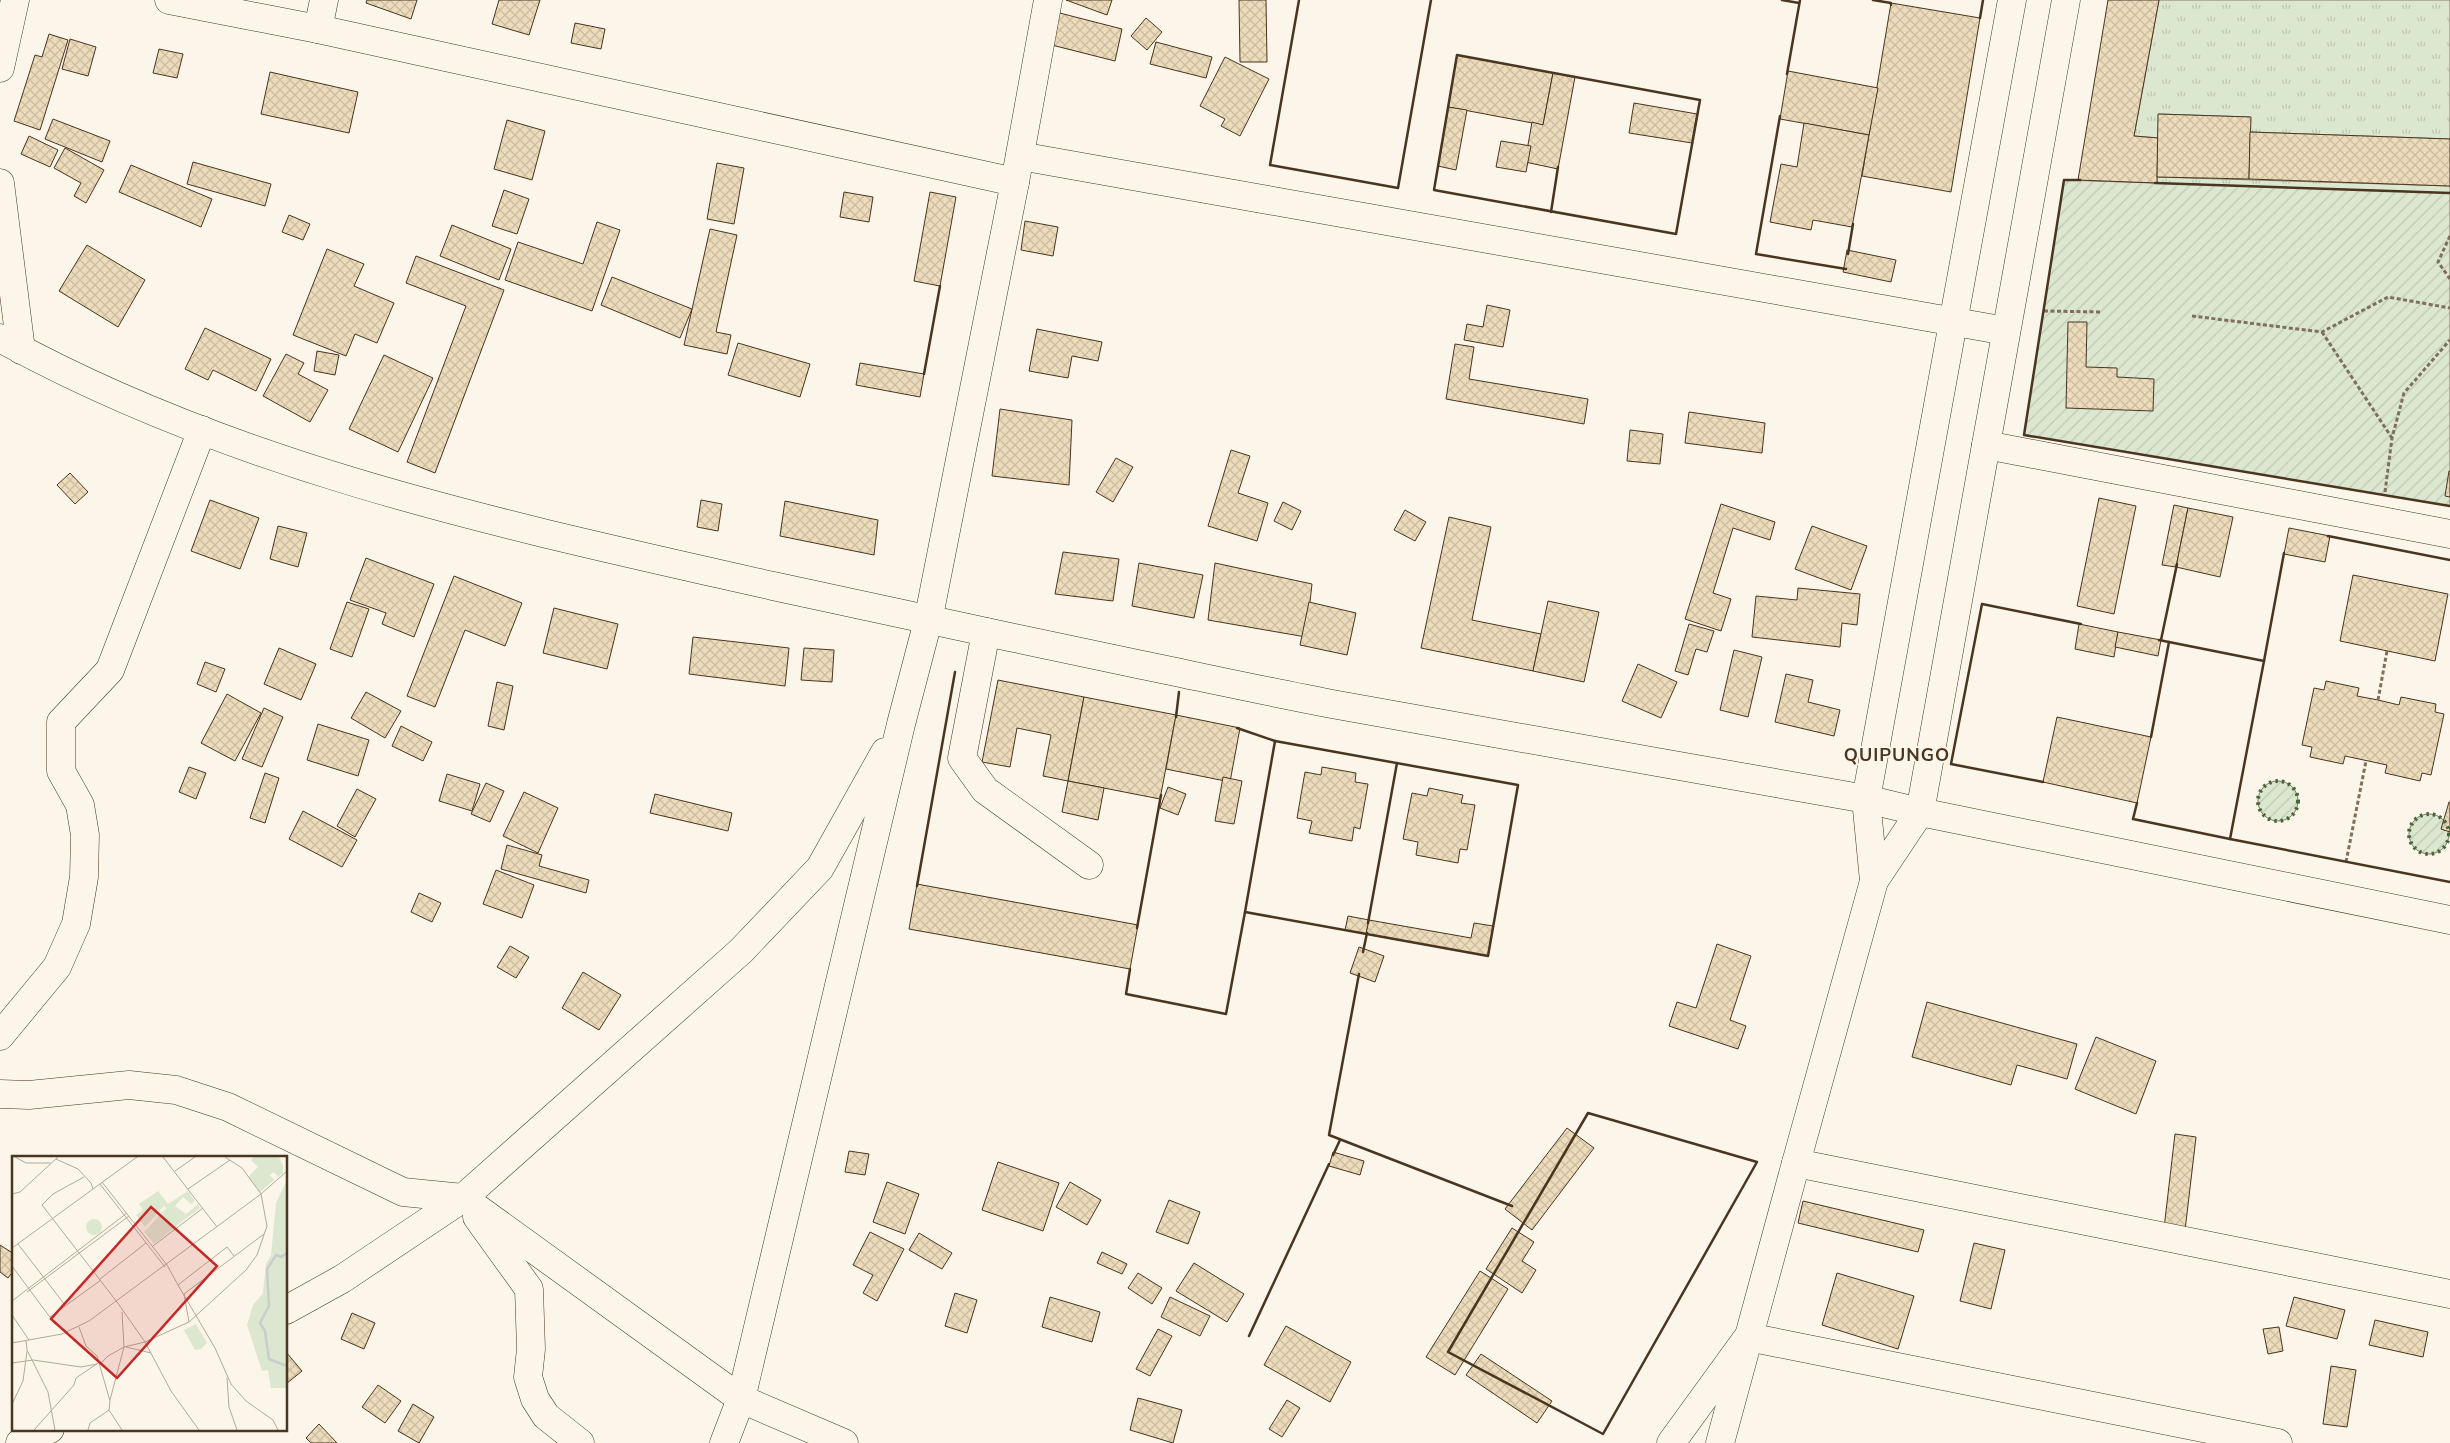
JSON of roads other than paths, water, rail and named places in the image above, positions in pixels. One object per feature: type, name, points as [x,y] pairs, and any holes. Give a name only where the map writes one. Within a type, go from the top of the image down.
[{"type":"street","points":[[0,68],[15,0]]},
{"type":"street","points":[[169,0],[318,29],[1015,182]]},
{"type":"street","points":[[318,29],[324,0]]},
{"type":"street","points":[[724,1443],[741,1399],[901,724],[928,621],[1015,182],[1048,0]]},
{"type":"street","points":[[1874,881],[1866,799],[2012,0]]},
{"type":"street","points":[[1720,1443],[1874,881],[1920,812],[2066,0]]},
{"type":"street","points":[[1020,156],[2006,331]]},
{"type":"street","points":[[0,183],[10,344],[130,402],[303,466],[394,495],[502,525],[928,621],[1327,703],[1866,799],[1920,812],[2450,920]]},
{"type":"street","points":[[0,1036],[56,967],[76,924],[84,876],[85,835],[80,805],[60,771],[61,722],[110,670],[202,430]]},
{"type":"street","points":[[1986,445],[2450,534]]},
{"type":"street","points":[[986,632],[962,758],[985,790],[1089,865]]},
{"type":"street","points":[[288,1309],[342,1279],[463,1198],[741,951],[820,868],[901,724]]},
{"type":"street","points":[[0,1094],[29,1096],[129,1085],[176,1090],[228,1107],[403,1192],[463,1198],[741,1399],[844,1443]]},
{"type":"street","points":[[1796,1163],[2450,1294]]},
{"type":"street","points":[[463,1198],[530,1289],[531,1349],[528,1377],[535,1399],[546,1416],[580,1443]]},
{"type":"street","points":[[1671,1443],[1748,1337]]},
{"type":"street","points":[[1748,1337],[2278,1443]]},
{"type":"street","points":[[20,1443],[48,1430]]},
{"type":"district","name":"QUIPUNGO","points":[[1897,755]]}]
